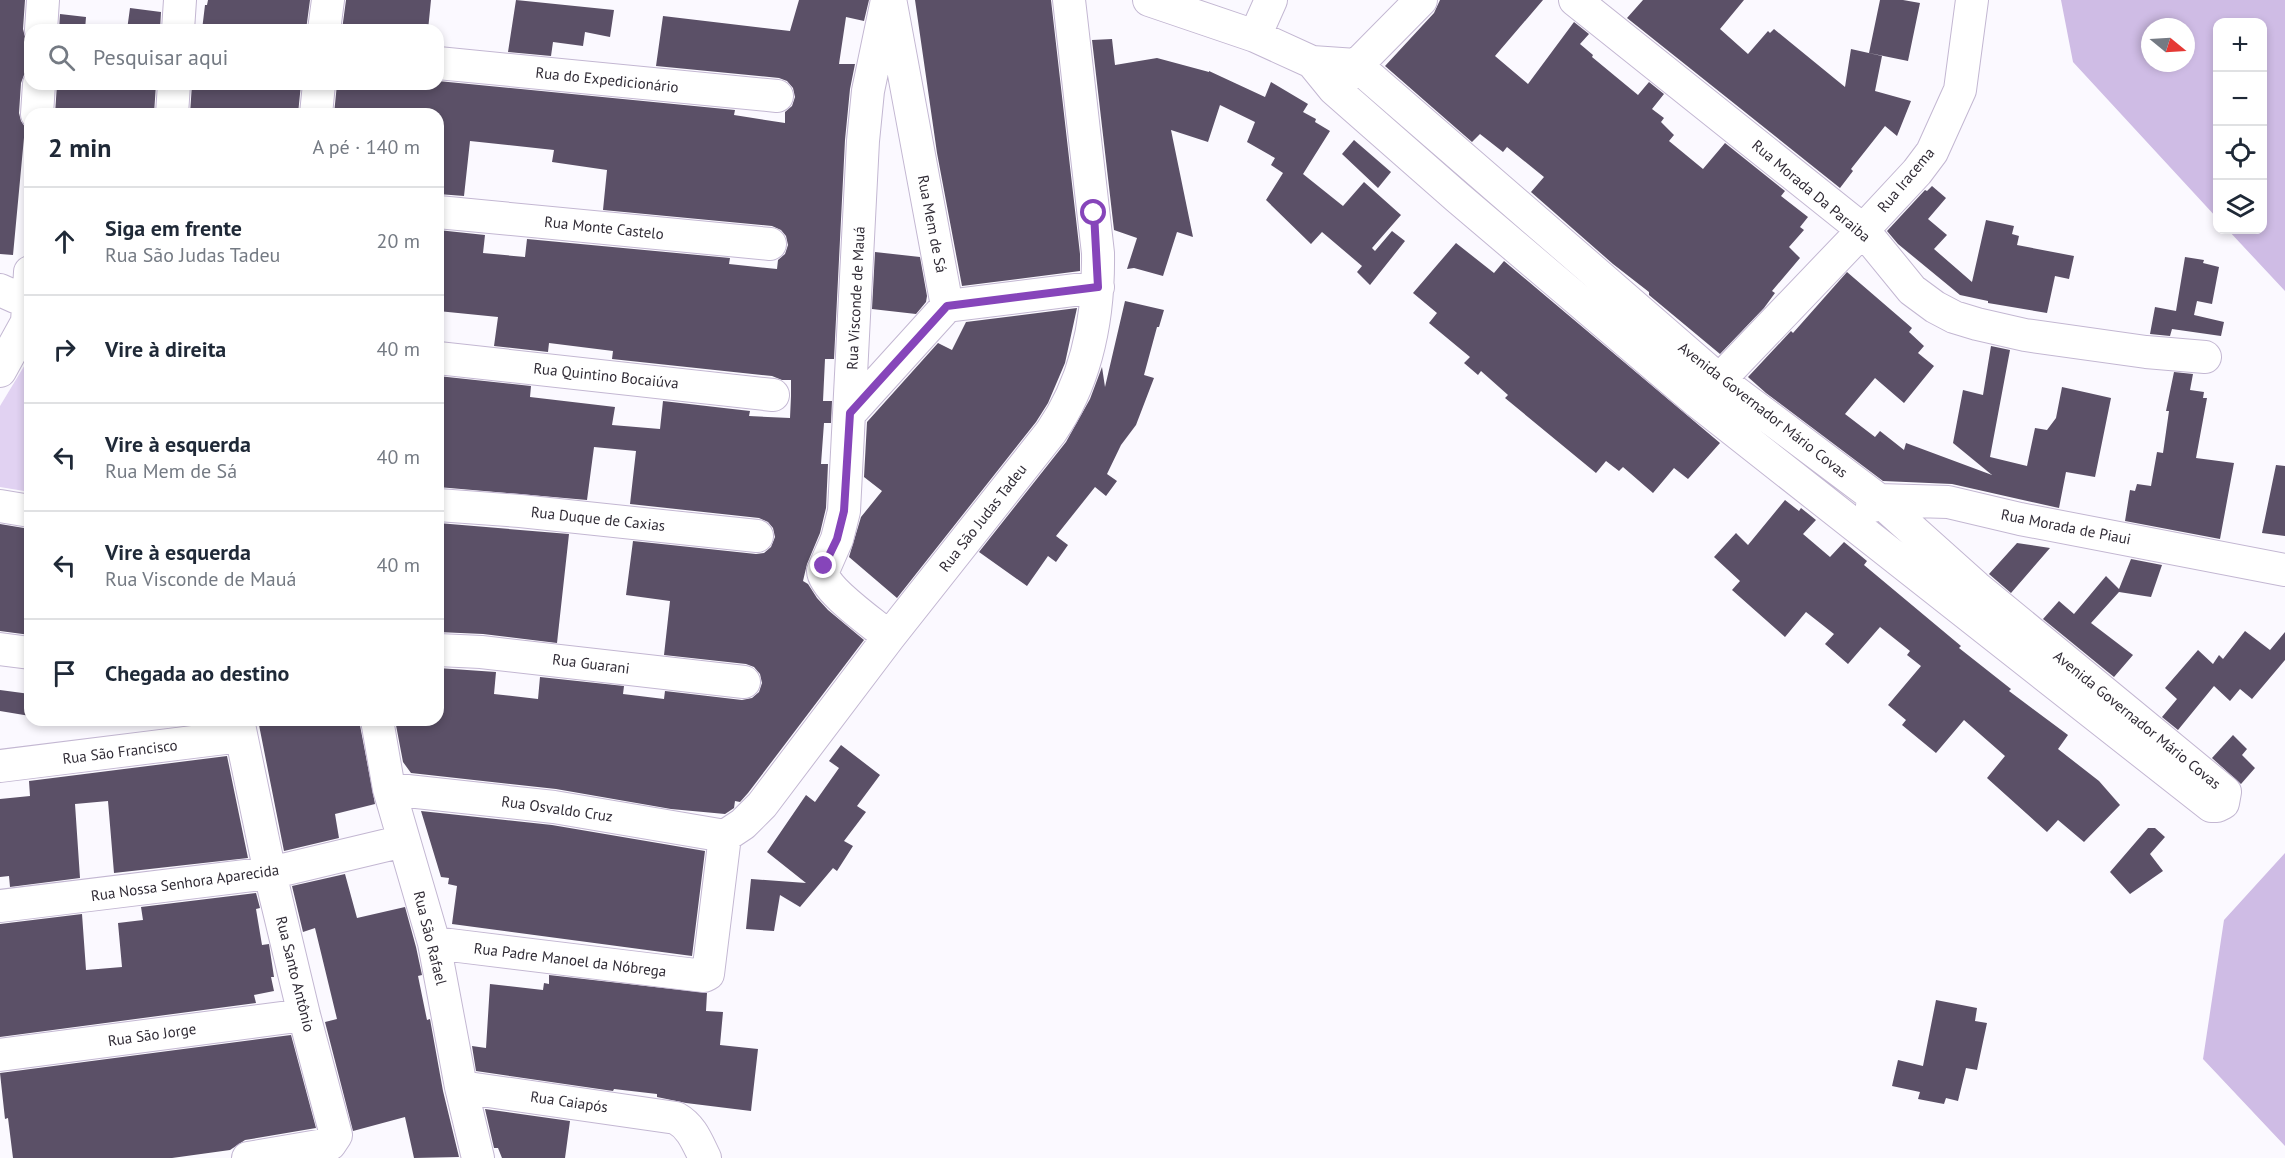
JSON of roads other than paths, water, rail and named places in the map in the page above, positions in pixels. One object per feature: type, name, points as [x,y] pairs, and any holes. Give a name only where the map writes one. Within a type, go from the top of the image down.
[{"type":"street","points":[[41,24],[43,0]]},
{"type":"street","points":[[178,24],[180,0]]},
{"type":"street","points":[[325,24],[328,0]]},
{"type":"street","name":"Rua Mem de Sá","points":[[888,0],[947,306]]},
{"type":"street","name":"Rua Visconde de Mauá","points":[[888,0],[868,91],[863,141],[844,511],[837,539],[824,566],[824,577],[832,588],[889,637]]},
{"type":"street","name":"Rua São Judas Tadeu","points":[[725,836],[743,824],[762,805],[889,637],[1060,420],[1083,372],[1092,332],[1098,287],[1096,233],[1069,0]]},
{"type":"street","points":[[1149,0],[1255,36],[1312,62],[1356,65]]},
{"type":"street","points":[[1255,36],[1271,0]]},
{"type":"street","points":[[1334,88],[1421,0]]},
{"type":"street","name":"Rua Morada Da Paraiba","points":[[1575,0],[1863,231],[1912,290],[1935,307],[1954,317],[2025,335],[2146,352],[2205,357]]},
{"type":"street","name":"Rua Iracema","points":[[1708,391],[1863,231],[1917,172],[1932,152],[1960,90],[1972,0]]},
{"type":"street","name":"Avenida Governador Mário Covas","points":[[1312,62],[1334,88],[1457,197],[1530,238]]},
{"type":"street","name":"Rua do Expedicionário","points":[[444,64],[777,96]]},
{"type":"street","name":"Avenida Governador Mário Covas","points":[[1356,65],[1405,106],[1530,238],[1708,391],[1854,524],[2211,806],[2223,803],[2225,792],[1976,587],[1879,500],[1708,391]]},
{"type":"street","points":[[37,108],[39,90]]},
{"type":"street","points":[[172,108],[174,90]]},
{"type":"street","points":[[317,108],[318,90]]},
{"type":"street","name":"Rua Monte Castelo","points":[[444,213],[770,244]]},
{"type":"street","points":[[850,413],[947,306],[1098,287]]},
{"type":"street","points":[[0,290],[24,316]]},
{"type":"street","points":[[0,371],[24,330]]},
{"type":"street","name":"Rua Quintino Bocaiúva","points":[[444,359],[773,395]]},
{"type":"street","points":[[1854,524],[1879,500]]},
{"type":"street","name":"Rua Morada de Piaui","points":[[1879,500],[1948,502],[2020,519],[2285,570]]},
{"type":"street","name":"Rua Duque de Caxias","points":[[444,505],[520,511],[757,536]]},
{"type":"street","points":[[0,506],[24,510]]},
{"type":"street","points":[[0,649],[24,652]]},
{"type":"street","name":"Rua Guarani","points":[[444,650],[481,651],[744,682]]},
{"type":"street","name":"Rua São Rafael","points":[[378,726],[389,789],[434,943],[461,1087],[478,1158]]},
{"type":"street","name":"Rua São Francisco","points":[[0,766],[239,728]]},
{"type":"street","name":"Rua Santo Antônio","points":[[239,728],[270,873],[336,1137],[330,1144],[248,1158]]},
{"type":"street","name":"Rua Osvaldo Cruz","points":[[389,789],[554,807],[725,836]]},
{"type":"street","name":"Rua Padre Manoel da Nóbrega","points":[[434,943],[705,976],[710,969],[725,836]]},
{"type":"street","name":"Rua Nossa Senhora Aparecida","points":[[0,906],[270,873],[404,841]]},
{"type":"street","name":"Rua São Jorge","points":[[0,1055],[304,1015]]},
{"type":"street","name":"Rua Caiapós","points":[[461,1087],[676,1118],[692,1131],[705,1158]]}]
